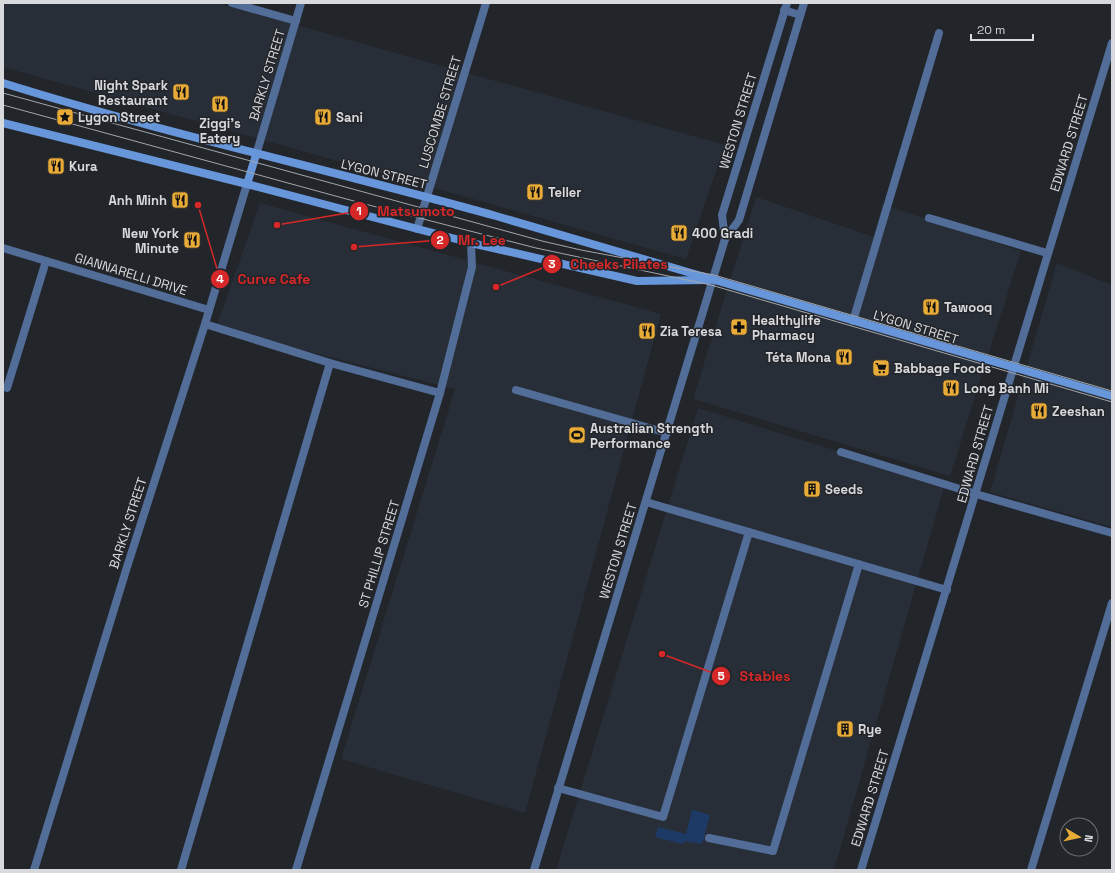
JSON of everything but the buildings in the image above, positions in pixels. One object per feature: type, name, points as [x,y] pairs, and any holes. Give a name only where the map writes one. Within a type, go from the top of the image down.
[{"type":"street","points":[[232,3],[296,21]]},
{"type":"street","name":"BARKLY STREET","points":[[256,155],[301,3]]},
{"type":"street","name":"LUSCOMBE STREET","points":[[416,229],[486,3]]},
{"type":"street","name":"WESTON STREET","points":[[534,870],[725,239],[739,220],[804,3]]},
{"type":"street","name":"WESTON STREET","points":[[725,239],[722,215],[786,7],[800,15]]},
{"type":"street","points":[[853,321],[939,33]]},
{"type":"street","name":"EDWARD STREET","points":[[861,870],[976,494],[1012,368],[1112,44]]},
{"type":"street","name":"LYGON STREET","points":[[3,83],[256,155],[426,197],[1112,396]]},
{"type":"street","name":"LYGON STREET","points":[[3,123],[247,184],[471,243],[638,281],[694,282],[713,280]]},
{"type":"street","points":[[247,184],[256,155]]},
{"type":"street","name":"BARKLY STREET","points":[[34,870],[126,567],[205,324],[247,184]]},
{"type":"street","points":[[929,218],[1047,253]]},
{"type":"street","name":"ST PHILLIP STREET","points":[[296,870],[440,393],[472,267],[471,243]]},
{"type":"street","name":"GIANNARELLI DRIVE","points":[[3,248],[209,310]]},
{"type":"street","points":[[7,388],[46,261]]},
{"type":"street","points":[[205,324],[330,363],[440,393]]},
{"type":"street","points":[[181,870],[330,363]]},
{"type":"street","points":[[516,390],[667,433]]},
{"type":"street","points":[[841,452],[976,494],[1112,533]]},
{"type":"street","points":[[646,502],[947,590]]},
{"type":"street","points":[[558,788],[663,817],[749,532]]},
{"type":"street","points":[[709,838],[773,851],[859,564]]},
{"type":"street","points":[[1031,870],[1112,603]]},
{"type":"shaded area","points":[[3,3],[217,3],[725,145],[686,259],[3,67]]},
{"type":"shaded area","points":[[756,197],[874,237],[882,204],[1021,251],[950,476],[693,399]]},
{"type":"shaded area","points":[[260,203],[661,314],[525,813],[341,759],[455,389],[216,328]]},
{"type":"shaded area","points":[[1057,263],[1112,285],[1112,527],[990,492]]},
{"type":"shaded area","points":[[698,408],[945,484],[834,870],[556,870]]},
{"type":"shaded area","points":[[692,810],[710,815],[702,844],[684,841],[683,844],[655,837],[658,827],[686,834]]},
{"type":"tram line","points":[[3,93],[542,241],[581,250],[714,275],[1112,391]]},
{"type":"tram line","points":[[3,105],[361,203],[536,248],[711,285],[1112,402]]},
{"type":"place","name":"Night Spark Restaurant","points":[[181,92]]},
{"type":"place","name":"Ziggi's Eatery","points":[[220,104]]},
{"type":"place","name":"Lygon Street","points":[[65,117]]},
{"type":"place","name":"Sani","points":[[323,117]]},
{"type":"place","name":"Kura","points":[[56,166]]},
{"type":"place","name":"Teller","points":[[535,192]]},
{"type":"place","name":"Anh Minh","points":[[180,200]]},
{"type":"place","name":"Curve Cafe","points":[[198,205]]},
{"type":"place","name":"Matsumoto","points":[[277,225]]},
{"type":"place","name":"400 Gradi","points":[[679,233]]},
{"type":"place","name":"New York Minute","points":[[192,240]]},
{"type":"place","name":"Mr. Lee","points":[[354,247]]},
{"type":"place","name":"Cheeks Pilates","points":[[496,287]]},
{"type":"place","name":"Tawooq","points":[[931,307]]},
{"type":"place","name":"Healthylife Pharmacy","points":[[739,327]]},
{"type":"place","name":"Zia Teresa","points":[[647,331]]},
{"type":"place","name":"Téta Mona","points":[[844,357]]},
{"type":"place","name":"Babbage Foods","points":[[881,368]]},
{"type":"place","name":"Long Banh Mi","points":[[951,388]]},
{"type":"place","name":"Zeeshan","points":[[1039,411]]},
{"type":"place","name":"Australian Strength Performance","points":[[577,435]]},
{"type":"place","name":"Seeds","points":[[812,489]]},
{"type":"place","name":"Stables","points":[[662,654]]},
{"type":"place","name":"Rye","points":[[845,729]]}]
